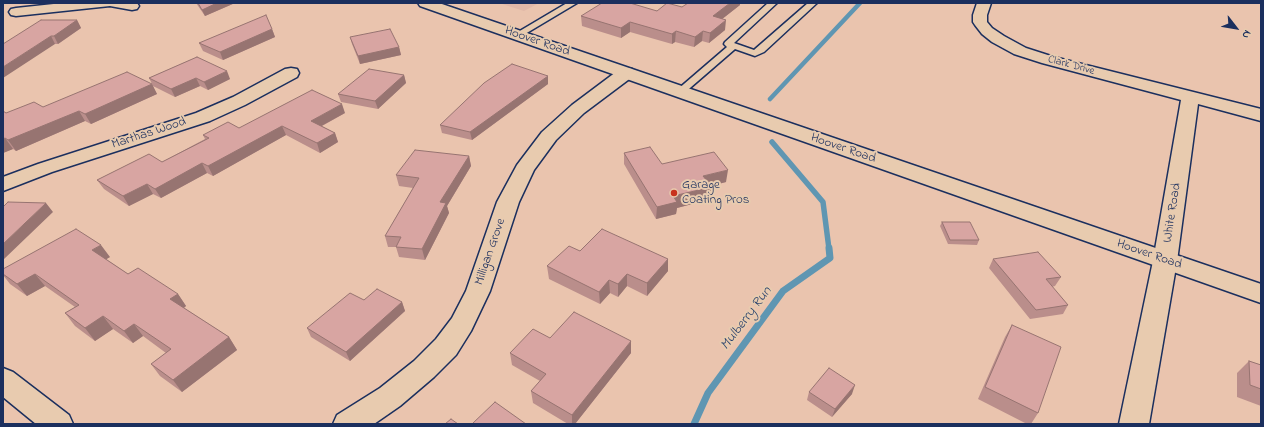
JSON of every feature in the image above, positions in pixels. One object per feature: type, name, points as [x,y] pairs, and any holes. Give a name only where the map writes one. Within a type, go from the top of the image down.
[{"type":"street","points":[[15,12],[107,3]]},
{"type":"street","points":[[114,3],[132,6]]},
{"type":"street","name":"Hoover Road","points":[[425,3],[1261,294]]},
{"type":"street","name":"Clark Drive","points":[[984,3],[980,15],[980,22],[987,31],[1008,45],[1048,60],[1190,96]]},
{"type":"street","name":"Marthas Wood","points":[[3,184],[46,168],[203,116],[239,101],[291,73]]},
{"type":"street","name":"Milligan Grove","points":[[348,424],[390,396],[424,369],[446,347],[462,324],[478,291],[508,202],[524,169],[549,136],[578,110],[626,73]]},
{"type":"street","points":[[1190,96],[1261,115]]},
{"type":"street","name":"White Road","points":[[1134,424],[1165,261],[1190,96]]},
{"type":"street","points":[[3,380],[58,424]]},
{"type":"lane","points":[[517,35],[573,3]]},
{"type":"lane","points":[[774,3],[729,41],[728,44],[755,53],[761,50],[813,3]]},
{"type":"lane","points":[[680,92],[732,46]]},
{"type":"shaded area","points":[[499,3],[539,3],[524,11]]},
{"type":"building","points":[[198,3],[217,3],[202,10]]},
{"type":"building","points":[[602,3],[630,3],[657,11],[667,3],[682,7],[688,3],[730,3],[713,16],[726,20],[710,33],[703,31],[695,37],[676,31],[672,34],[630,22],[621,28],[581,16]]},
{"type":"building","points":[[266,15],[272,29],[220,52],[199,43]]},
{"type":"building","points":[[41,20],[77,20],[3,67],[3,44]]},
{"type":"building","points":[[390,29],[399,47],[358,56],[350,37]]},
{"type":"building","points":[[197,57],[227,71],[204,82],[196,78],[171,89],[149,78]]},
{"type":"building","points":[[512,64],[548,76],[470,132],[440,125],[484,83]]},
{"type":"building","points":[[369,69],[404,75],[375,101],[338,94]]},
{"type":"building","points":[[127,72],[152,84],[85,114],[79,111],[8,140],[5,138],[3,139],[3,111],[6,113],[34,102],[43,107]]},
{"type":"building","points":[[312,90],[342,104],[311,121],[335,133],[317,143],[282,126],[208,166],[202,163],[155,189],[147,184],[123,196],[97,180],[149,154],[162,162],[209,138],[203,135],[228,122],[239,128]]},
{"type":"building","name":"Garage Coating Pros","points":[[650,147],[662,164],[714,152],[728,170],[703,176],[712,187],[673,196],[677,202],[657,207],[624,153]]},
{"type":"building","points":[[415,150],[469,156],[440,202],[446,203],[422,249],[396,247],[401,237],[385,236],[419,178],[396,175]]},
{"type":"building","points":[[8,202],[46,203],[3,244],[3,207]]},
{"type":"building","points":[[942,222],[970,222],[979,240],[950,240]]},
{"type":"building","points":[[76,229],[101,245],[92,250],[128,274],[138,268],[178,294],[170,299],[229,337],[173,380],[151,364],[171,349],[134,324],[124,331],[103,316],[85,328],[65,313],[79,305],[35,274],[17,284],[3,274],[3,269]]},
{"type":"building","points":[[602,229],[668,259],[647,283],[627,274],[618,284],[609,280],[599,292],[547,266],[569,246],[580,251]]},
{"type":"building","points":[[1038,252],[1061,277],[1046,279],[1068,305],[1036,310],[993,259]]},
{"type":"building","points":[[377,289],[402,302],[346,352],[307,328],[350,293],[364,300]]},
{"type":"building","points":[[574,312],[631,341],[572,415],[531,391],[546,374],[510,353],[533,329],[550,338]]},
{"type":"building","points":[[1012,325],[1061,347],[1038,413],[985,387]]},
{"type":"building","points":[[1249,361],[1261,365],[1261,389],[1250,385]]},
{"type":"building","points":[[829,368],[855,385],[835,409],[809,392]]},
{"type":"building","points":[[495,402],[526,424],[472,424]]},
{"type":"building","points":[[451,419],[458,424],[445,424]]},
{"type":"waterway","name":"Mulberry Run","points":[[770,99],[860,3]]},
{"type":"waterway","name":"Mulberry Run","points":[[772,142],[823,202],[829,249]]},
{"type":"waterway","name":"Mulberry Run","points":[[694,424],[708,393],[783,291],[830,258],[829,248]]},
{"type":"place","name":"Garage Coating Pros","points":[[674,193]]}]
